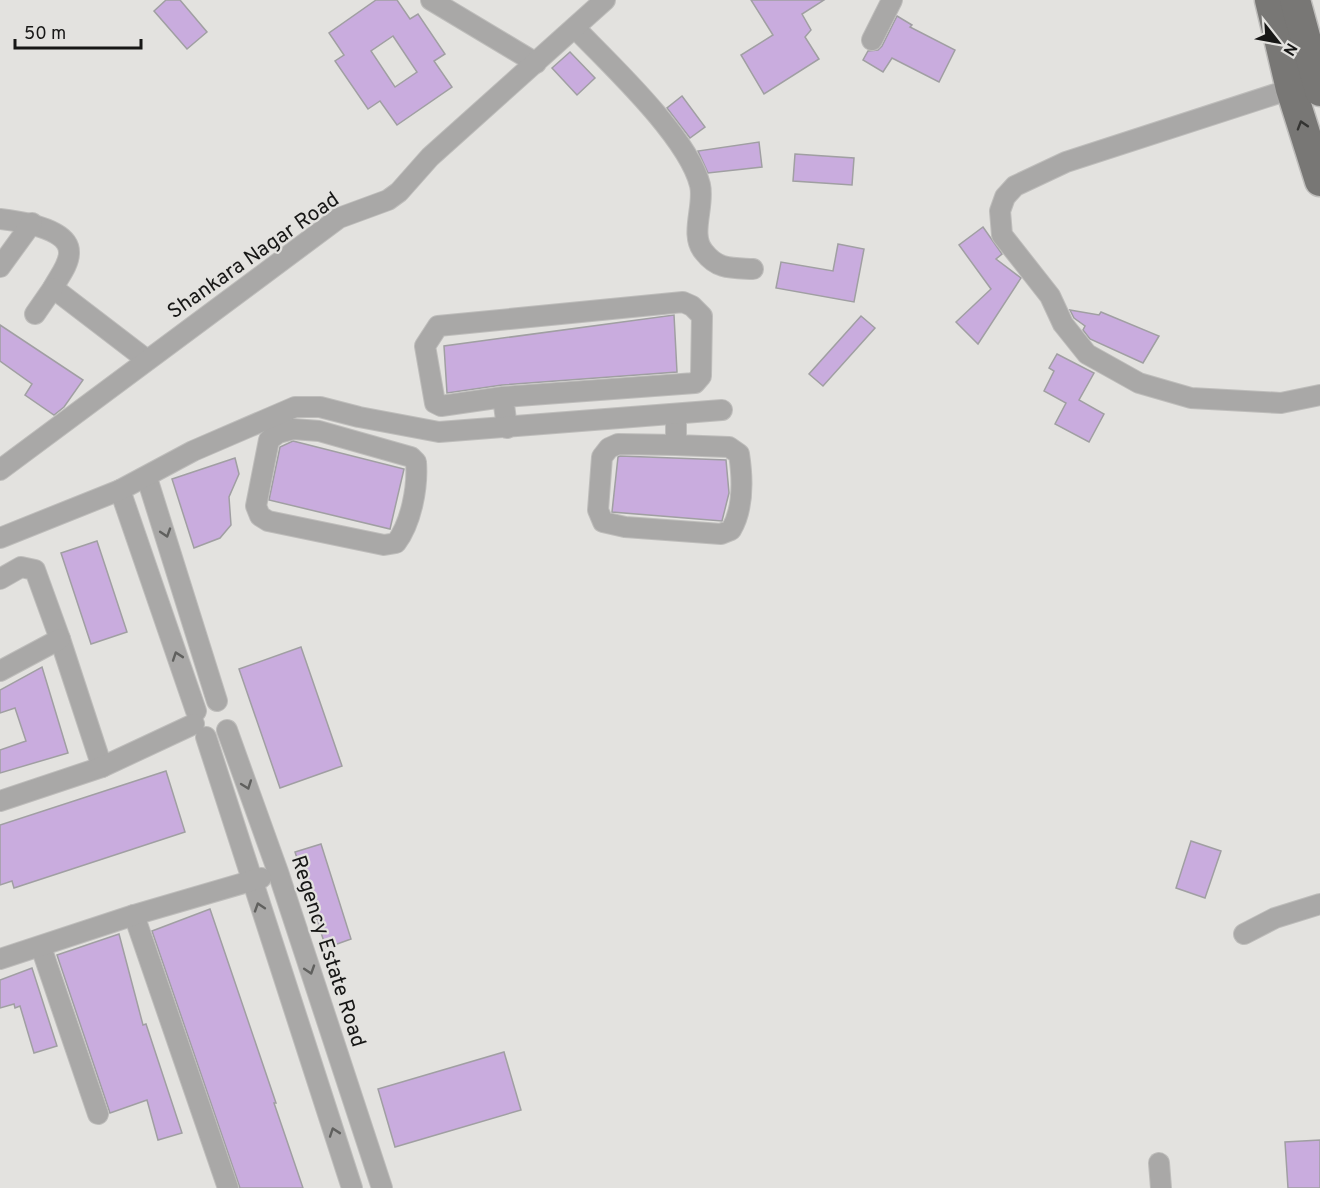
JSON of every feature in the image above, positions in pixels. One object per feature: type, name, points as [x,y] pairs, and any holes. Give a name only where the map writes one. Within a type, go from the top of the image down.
[{"type":"main road","points":[[1270,0],[1306,90]]},
{"type":"main road","points":[[1295,0],[1320,181]]},
{"type":"street","points":[[430,0],[536,63]]},
{"type":"street","name":"Shankara Nagar Road","points":[[0,470],[339,218],[388,200],[399,192],[430,157],[605,0]]},
{"type":"street","points":[[872,40],[892,0]]},
{"type":"street","points":[[575,28],[680,143],[700,186],[697,239],[703,252],[721,267],[753,269]]},
{"type":"street","points":[[1306,90],[1066,162],[1015,186],[1005,197],[1000,211],[1002,235],[1050,296],[1063,324],[1087,354],[1139,382],[1191,398],[1281,404],[1320,395]]},
{"type":"street","points":[[0,219],[43,226],[69,249],[67,263],[35,314]]},
{"type":"street","points":[[0,267],[32,223]]},
{"type":"street","points":[[52,288],[147,360]]},
{"type":"street","points":[[683,302],[692,306],[702,316],[702,376],[695,383],[503,397],[441,406],[435,403],[425,346],[438,326],[683,302]]},
{"type":"street","points":[[503,397],[507,428]]},
{"type":"street","points":[[0,538],[120,490],[147,478],[201,447],[295,407],[320,407],[439,432],[722,410]]},
{"type":"street","points":[[676,414],[676,445]]},
{"type":"street","points":[[353,441],[359,417]]},
{"type":"street","points":[[293,429],[319,432],[353,441],[411,457],[416,462],[417,473],[406,530],[396,543],[384,545],[268,521],[260,516],[256,506],[269,440],[278,433],[293,429]]},
{"type":"street","points":[[618,444],[676,445],[729,447],[739,454],[742,473],[740,516],[731,530],[721,534],[625,527],[603,522],[598,510],[602,457],[609,448],[618,444]]},
{"type":"street","points":[[147,478],[217,701]]},
{"type":"street","points":[[120,490],[350,1180],[374,1163]]},
{"type":"street","points":[[0,579],[21,567],[34,570],[60,639],[102,767]]},
{"type":"street","points":[[0,671],[60,639]]},
{"type":"street","points":[[217,701],[223,704],[230,713],[227,730],[218,737],[199,724],[205,702],[217,701]]},
{"type":"street","points":[[0,801],[102,767],[199,724]]},
{"type":"street","name":"Regency Estate Road","points":[[227,730],[278,872],[382,1188]]},
{"type":"street","points":[[0,959],[134,915],[251,882],[278,872]]},
{"type":"street","points":[[1244,934],[1275,918],[1320,904]]},
{"type":"street","points":[[134,915],[228,1188]]},
{"type":"street","points":[[41,947],[98,1114]]},
{"type":"street","points":[[1159,1163],[1161,1188]]},
{"type":"building","points":[[166,0],[180,0],[207,32],[187,49],[154,11]]},
{"type":"building","points":[[376,0],[397,0],[410,19],[418,14],[445,54],[434,61],[452,87],[397,125],[380,101],[368,109],[335,61],[344,55],[329,33]],"holes":[[[393,36],[417,72],[395,87],[371,51]]]},
{"type":"building","points":[[751,0],[824,0],[802,14],[811,30],[805,37],[819,59],[764,94],[741,55],[773,35]]},
{"type":"building","points":[[897,16],[912,25],[910,27],[955,50],[939,82],[892,58],[883,72],[863,60],[868,51],[878,50],[882,46]]},
{"type":"building","points":[[570,52],[595,78],[577,95],[552,68]]},
{"type":"building","points":[[682,96],[705,127],[690,138],[667,108]]},
{"type":"building","points":[[759,142],[762,167],[708,173],[698,151]]},
{"type":"building","points":[[795,154],[854,158],[852,185],[793,181]]},
{"type":"building","points":[[983,227],[1002,254],[996,259],[1021,278],[978,344],[956,322],[991,289],[959,245]]},
{"type":"building","points":[[838,244],[864,249],[854,302],[776,288],[781,262],[833,271]]},
{"type":"building","points":[[1070,310],[1099,315],[1101,312],[1159,336],[1143,363],[1090,339],[1083,330],[1085,326],[1074,318]]},
{"type":"building","points":[[674,315],[677,372],[502,385],[447,393],[444,346]]},
{"type":"building","points":[[861,316],[875,328],[823,386],[809,374]]},
{"type":"building","points":[[0,325],[83,380],[64,407],[54,415],[25,395],[32,384],[0,361]]},
{"type":"building","points":[[1057,354],[1094,373],[1079,400],[1104,414],[1089,442],[1055,424],[1066,403],[1044,391],[1054,371],[1049,368]]},
{"type":"building","points":[[293,441],[404,469],[390,529],[269,500],[280,447]]},
{"type":"building","points":[[618,457],[726,460],[729,493],[722,521],[612,512]]},
{"type":"building","points":[[235,458],[239,474],[229,497],[231,525],[220,538],[194,548],[172,479]]},
{"type":"building","points":[[97,541],[127,632],[91,644],[61,553]]},
{"type":"building","points":[[301,647],[342,766],[280,788],[239,669]]},
{"type":"building","points":[[42,667],[68,753],[0,773],[0,750],[26,741],[15,708],[0,713],[0,690]]},
{"type":"building","points":[[166,771],[185,832],[14,888],[12,881],[0,885],[0,825]]},
{"type":"building","points":[[1191,841],[1221,851],[1205,898],[1176,888]]},
{"type":"building","points":[[321,844],[351,939],[326,948],[295,852]]},
{"type":"building","points":[[210,909],[303,1188],[240,1188],[152,931]]},
{"type":"building","points":[[119,934],[143,1025],[146,1024],[182,1133],[158,1140],[147,1100],[110,1113],[57,955]]},
{"type":"building","points":[[32,968],[57,1046],[34,1053],[20,1006],[15,1008],[14,1004],[0,1008],[0,980]]},
{"type":"building","points":[[504,1052],[521,1110],[395,1147],[378,1089]]},
{"type":"building","points":[[1320,1140],[1320,1188],[1288,1188],[1285,1142]]}]
